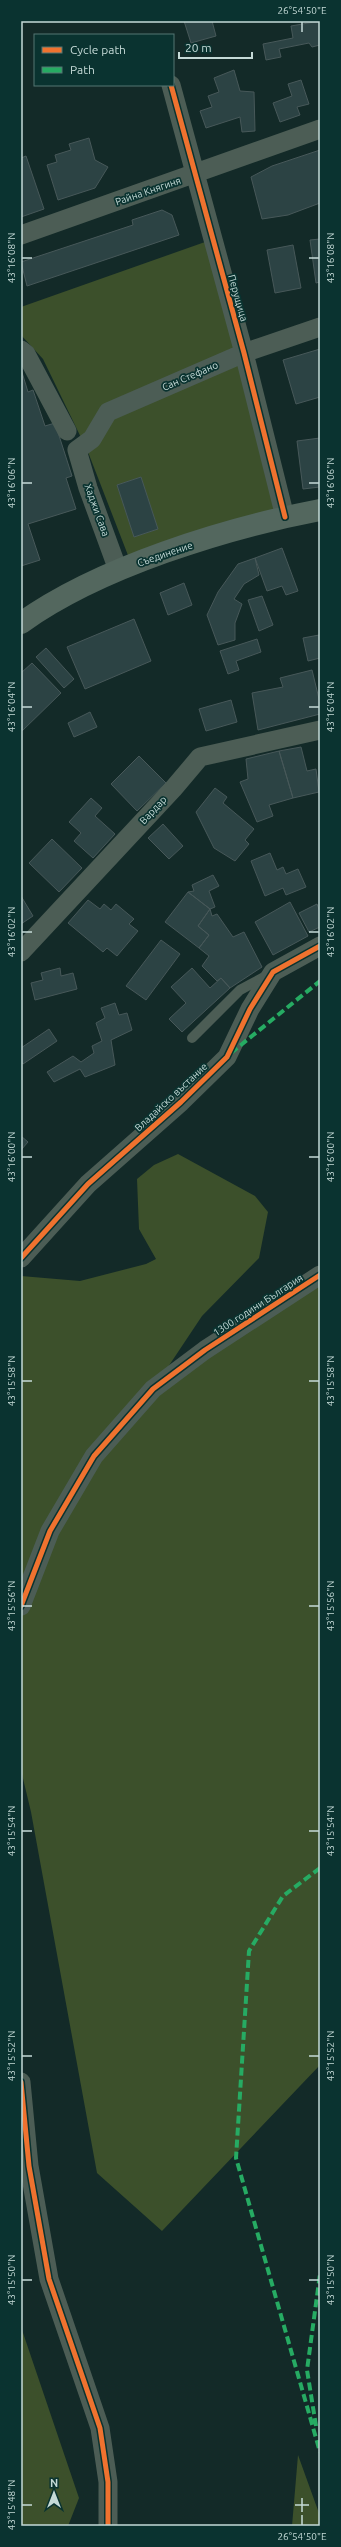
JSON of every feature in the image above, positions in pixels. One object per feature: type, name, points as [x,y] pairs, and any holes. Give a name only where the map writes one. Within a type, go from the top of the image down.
[{"type":"street","name":"Перущица","points":[[171,86],[244,353],[285,517]]},
{"type":"street","name":"Райна Княгиня","points":[[21,235],[320,129]]},
{"type":"street","name":"Сан Стефано","points":[[77,450],[92,439],[108,412],[244,353],[320,328]]},
{"type":"street","points":[[21,350],[26,354],[67,431]]},
{"type":"street","name":"Хаджи Сава","points":[[77,450],[88,488],[118,570]]},
{"type":"street","name":"Съединение","points":[[21,623],[49,603],[118,570],[190,545],[285,517],[320,510]]},
{"type":"street","name":"Вардар","points":[[21,952],[173,789],[200,756],[320,730]]},
{"type":"street","name":"Владайско въстание","points":[[21,1258],[88,1184],[181,1102],[227,1057],[250,1009],[273,972],[320,946]]},
{"type":"street","name":"1300 години България","points":[[21,1606],[50,1531],[94,1456],[152,1389],[205,1350],[320,1275]]},
{"type":"street","points":[[21,2082],[29,2166],[49,2279],[100,2428],[108,2482],[108,2526]]},
{"type":"lane","points":[[192,1038],[240,990],[273,972]]},
{"type":"green space","points":[[205,242],[237,359],[275,511],[131,563],[88,452],[43,359],[21,335],[21,307]]},
{"type":"green space","points":[[178,1154],[255,1196],[268,1212],[259,1258],[202,1316],[154,1388],[320,1282],[320,2065],[162,2231],[97,2173],[31,1812],[21,1770],[21,1276],[80,1281],[146,1264],[156,1259],[139,1229],[137,1179],[154,1165]]},
{"type":"green space","points":[[21,2327],[79,2498],[68,2526],[21,2526]]},
{"type":"green space","points":[[298,2455],[320,2516],[320,2526],[292,2526]]},
{"type":"building","points":[[184,21],[212,21],[216,36],[191,43]]},
{"type":"building","points":[[320,21],[320,45],[312,47],[309,43],[279,49],[281,57],[266,60],[263,44],[293,38],[291,26]]},
{"type":"building","points":[[234,70],[240,91],[254,92],[255,131],[242,132],[240,117],[206,128],[200,111],[212,107],[208,96],[219,92],[214,78]]},
{"type":"building","points":[[301,80],[309,104],[297,107],[300,115],[280,122],[273,103],[292,96],[288,84]]},
{"type":"building","points":[[89,138],[95,160],[108,167],[95,188],[58,200],[47,165],[57,162],[55,155],[71,150],[69,144]]},
{"type":"building","points":[[320,150],[320,203],[288,215],[262,219],[251,177],[272,166]]},
{"type":"building","points":[[26,156],[44,209],[21,217],[21,158]]},
{"type":"building","points":[[162,210],[172,215],[179,235],[27,286],[21,262],[133,225],[132,220]]},
{"type":"building","points":[[320,239],[320,282],[316,283],[310,240]]},
{"type":"building","points":[[293,245],[301,288],[275,293],[267,250]]},
{"type":"building","points":[[320,349],[320,397],[296,404],[283,360]]},
{"type":"building","points":[[21,369],[28,392],[33,390],[45,426],[55,423],[72,476],[66,478],[76,509],[28,524],[40,560],[21,566]]},
{"type":"building","points":[[320,438],[320,487],[303,489],[297,441]]},
{"type":"building","points":[[141,477],[158,529],[134,537],[117,485]]},
{"type":"building","points":[[282,548],[298,591],[286,595],[282,586],[267,591],[255,558]]},
{"type":"building","points":[[255,558],[259,575],[244,584],[234,599],[242,604],[235,623],[235,640],[218,645],[207,615],[218,592],[238,564]]},
{"type":"building","points":[[184,583],[192,605],[168,615],[160,593]]},
{"type":"building","points":[[262,596],[273,625],[259,631],[248,600]]},
{"type":"building","points":[[134,619],[151,661],[85,689],[67,647]]},
{"type":"building","points":[[319,635],[320,658],[308,661],[303,638]]},
{"type":"building","points":[[257,639],[261,652],[236,661],[239,670],[228,674],[220,651]]},
{"type":"building","points":[[46,648],[74,679],[64,688],[36,657]]},
{"type":"building","points":[[32,663],[61,693],[21,732],[21,673]]},
{"type":"building","points":[[312,670],[320,703],[320,714],[258,730],[252,693],[283,687],[280,678]]},
{"type":"building","points":[[231,700],[237,722],[206,731],[199,709]]},
{"type":"building","points":[[90,712],[97,727],[74,737],[68,723]]},
{"type":"building","points":[[301,747],[307,771],[316,769],[319,792],[293,798],[279,751]]},
{"type":"building","points":[[279,751],[293,798],[269,805],[273,816],[257,822],[240,782],[248,779],[246,759]]},
{"type":"building","points":[[139,756],[166,783],[137,811],[111,784]]},
{"type":"building","points":[[215,788],[227,797],[223,803],[254,829],[245,840],[249,844],[235,861],[214,848],[196,812]]},
{"type":"building","points":[[91,798],[102,808],[95,816],[115,834],[93,858],[74,841],[81,833],[69,822]]},
{"type":"building","points":[[163,824],[183,846],[169,859],[148,838]]},
{"type":"building","points":[[52,839],[82,868],[59,892],[29,863]]},
{"type":"building","points":[[270,853],[277,870],[283,867],[286,874],[298,869],[306,887],[286,895],[283,888],[265,896],[251,861]]},
{"type":"building","points":[[213,875],[219,886],[209,891],[215,907],[210,909],[188,892],[194,891],[192,885]]},
{"type":"building","points":[[188,892],[210,909],[198,926],[209,935],[199,948],[165,922]]},
{"type":"building","points":[[21,896],[33,916],[21,924]]},
{"type":"building","points":[[88,900],[100,909],[104,904],[111,910],[116,904],[134,919],[129,924],[138,931],[117,956],[107,948],[103,952],[68,923]]},
{"type":"building","points":[[290,902],[308,936],[273,955],[255,922]]},
{"type":"building","points":[[317,904],[320,912],[320,927],[309,932],[299,913]]},
{"type":"building","points":[[210,909],[212,916],[217,914],[233,937],[244,932],[262,967],[230,988],[221,978],[217,981],[202,966],[209,956],[199,948],[209,935],[198,926]]},
{"type":"building","points":[[161,940],[180,954],[146,1000],[126,986]]},
{"type":"building","points":[[60,968],[61,976],[73,973],[77,989],[35,1000],[31,983],[43,980],[41,973]]},
{"type":"building","points":[[192,968],[210,988],[221,978],[230,988],[182,1032],[169,1019],[186,1003],[171,987]]},
{"type":"building","points":[[115,1003],[119,1015],[127,1013],[132,1030],[111,1040],[115,1065],[85,1077],[80,1069],[54,1082],[47,1072],[73,1056],[81,1062],[94,1053],[92,1046],[102,1041],[96,1023],[105,1018],[101,1008]]},
{"type":"building","points":[[49,1029],[57,1041],[23,1064],[21,1061],[21,1048]]},
{"type":"building","points":[[21,1136],[28,1142],[21,1150]]},
{"type":"marked path","points":[[231,1053],[320,981]]},
{"type":"marked path","points":[[320,1868],[283,1896],[249,1951],[236,2158],[320,2452]]},
{"type":"marked path","points":[[316,2426],[307,2370],[320,2274]]},
{"type":"cycle path","points":[[171,86],[244,353],[285,517]]},
{"type":"cycle path","points":[[21,1258],[88,1184],[181,1102],[227,1057],[250,1009],[273,972],[320,946]]},
{"type":"cycle path","points":[[21,1606],[50,1531],[94,1456],[153,1389],[205,1350],[320,1275]]},
{"type":"cycle path","points":[[21,2082],[29,2166],[49,2279],[100,2428],[108,2482],[108,2526]]}]
